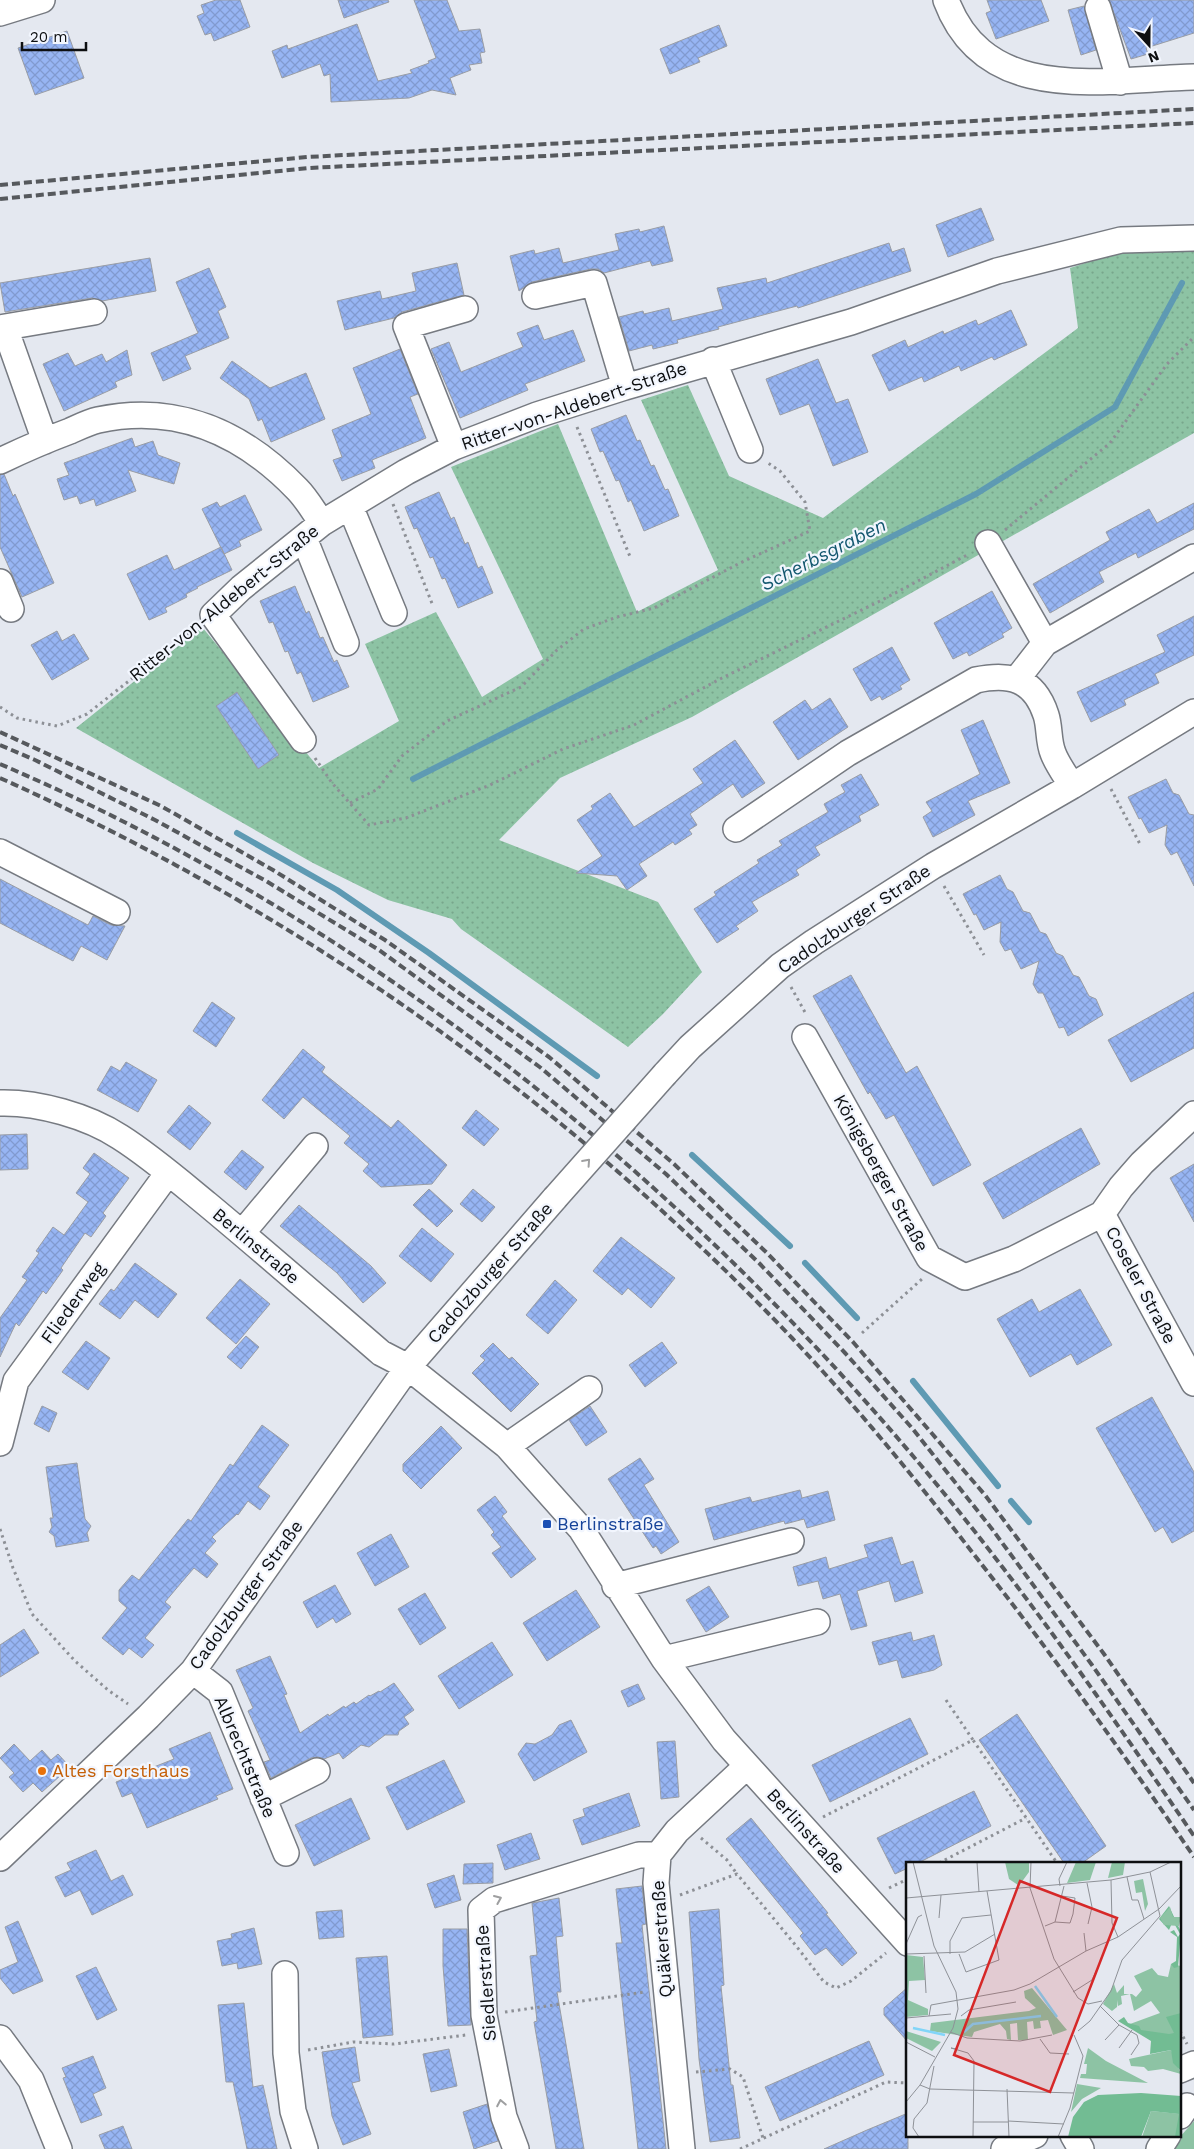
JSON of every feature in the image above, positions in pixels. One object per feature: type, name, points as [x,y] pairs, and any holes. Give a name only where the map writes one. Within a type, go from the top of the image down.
[{"type":"street","points":[[0,13],[42,0]]},
{"type":"street","points":[[946,0],[952,16],[968,41],[990,58],[1017,72],[1049,79],[1120,82],[1190,72]]},
{"type":"street","points":[[1098,8],[1120,82]]},
{"type":"street","name":"Ritter-von-Aldebert-Straße","points":[[213,615],[240,588],[313,530],[385,485],[454,447],[568,405],[713,360],[851,322],[997,271],[1121,240],[1194,238]]},
{"type":"street","points":[[534,296],[594,283],[625,387]]},
{"type":"street","points":[[454,447],[406,326],[465,309]]},
{"type":"street","points":[[45,441],[2,328],[94,312]]},
{"type":"street","points":[[713,360],[750,450]]},
{"type":"street","points":[[0,461],[97,420],[131,415],[163,416],[200,423],[224,433],[273,467],[298,490],[313,530],[346,643]]},
{"type":"street","points":[[350,506],[394,614]]},
{"type":"street","points":[[988,543],[1045,643]]},
{"type":"street","points":[[1017,679],[1045,643],[1194,557]]},
{"type":"street","points":[[0,582],[11,609]]},
{"type":"street","points":[[213,615],[303,740]]},
{"type":"street","points":[[736,829],[848,753],[976,680],[1004,676],[1017,679],[1036,695],[1046,714],[1053,753],[1072,786]]},
{"type":"street","name":"Cadolzburger Straße","points":[[0,1858],[148,1717],[193,1671],[408,1367],[690,1047],[780,966],[814,942],[933,866],[1100,770],[1194,712]]},
{"type":"street","points":[[0,852],[117,912]]},
{"type":"street","name":"Königsberger Straße","points":[[805,1037],[929,1258],[965,1277],[1014,1259],[1102,1214],[1121,1187],[1142,1163],[1194,1114]]},
{"type":"street","name":"Berlinstraße","points":[[0,1103],[18,1102],[48,1108],[89,1122],[119,1136],[168,1172],[242,1233],[381,1353],[408,1367],[507,1446],[581,1529],[664,1659],[724,1740],[906,1941]]},
{"type":"street","points":[[242,1233],[315,1146]]},
{"type":"street","name":"Fliederweg","points":[[0,1443],[16,1381],[168,1172]]},
{"type":"street","name":"Coseler Straße","points":[[1102,1214],[1194,1383]]},
{"type":"street","points":[[507,1446],[589,1389]]},
{"type":"street","points":[[616,1586],[791,1542]]},
{"type":"street","points":[[664,1659],[817,1622]]},
{"type":"street","name":"Albrechtstraße","points":[[193,1671],[220,1692],[286,1853]]},
{"type":"street","name":"Quäkerstraße","points":[[682,2149],[656,1883],[658,1856],[684,1824],[747,1766]]},
{"type":"street","points":[[263,1798],[317,1771]]},
{"type":"street","name":"Siedlerstraße","points":[[516,2149],[504,2116],[486,2024],[481,1910],[494,1900],[639,1855],[658,1856]]},
{"type":"street","points":[[286,1974],[286,2053],[293,2111],[305,2149]]},
{"type":"street","points":[[0,2038],[31,2080],[59,2149]]},
{"type":"street","points":[[1182,2069],[1194,2064]]},
{"type":"street","points":[[1004,2149],[1033,2136]]},
{"type":"street","points":[[1074,2136],[1081,2149]]},
{"type":"street","points":[[1159,2149],[1167,2136]]},
{"type":"path","points":[[303,740],[332,783],[369,825],[406,818],[490,786],[563,749],[634,725],[722,678],[880,601],[988,543],[1110,443],[1167,364],[1194,337]]},
{"type":"path","points":[[568,405],[631,559]]},
{"type":"path","points":[[350,802],[378,789],[402,756],[447,721],[521,687],[557,650],[584,629],[617,617],[654,608],[742,562],[810,531],[805,502],[780,471],[750,450]]},
{"type":"path","points":[[385,485],[433,606]]},
{"type":"path","name":"Ritter-von-Aldebert-Straße","points":[[0,708],[17,718],[57,726],[87,714],[213,615]]},
{"type":"path","points":[[1100,770],[1141,846]]},
{"type":"path","points":[[933,866],[984,955]]},
{"type":"path","points":[[780,966],[815,1030],[805,1037]]},
{"type":"path","points":[[862,1332],[940,1264]]},
{"type":"path","points":[[0,1529],[13,1568],[32,1614],[88,1673],[108,1690],[148,1717]]},
{"type":"path","points":[[946,1700],[1056,1862]]},
{"type":"path","points":[[803,1827],[973,1740]]},
{"type":"path","points":[[941,1862],[1026,1818]]},
{"type":"path","points":[[684,1824],[727,1860],[824,1982],[836,1988],[851,1981],[906,1941]]},
{"type":"path","points":[[658,1903],[737,1874]]},
{"type":"path","points":[[286,2053],[353,2042],[394,2044],[665,1989]]},
{"type":"path","points":[[725,2070],[730,2069],[743,2077],[763,2138]]},
{"type":"path","points":[[740,2149],[886,2082],[906,2083]]},
{"type":"green space","points":[[1194,228],[1194,433],[692,717],[560,778],[499,840],[658,902],[702,972],[663,1014],[628,1047],[461,929],[452,919],[388,900],[313,863],[76,728],[202,627],[319,768],[399,721],[365,644],[436,612],[482,697],[543,659],[451,467],[558,424],[637,612],[718,570],[641,400],[688,385],[729,476],[823,518],[1078,328],[1070,268]]},
{"type":"green space","points":[[1194,2121],[1194,2149],[1175,2149],[1182,2135]]},
{"type":"building","points":[[216,0],[240,0],[250,27],[214,41],[211,33],[205,35],[197,16],[204,13],[201,5]]},
{"type":"building","points":[[338,0],[388,0],[389,2],[344,18]]},
{"type":"building","points":[[414,0],[447,0],[459,31],[480,29],[485,52],[480,53],[482,63],[469,65],[471,70],[450,78],[456,95],[432,90],[409,98],[331,102],[330,74],[324,76],[320,64],[282,78],[272,51],[287,45],[288,49],[357,24],[378,81],[412,73],[410,70],[429,63],[428,61],[436,58]]},
{"type":"building","points":[[987,0],[1041,0],[1049,21],[996,39],[986,13],[991,11]]},
{"type":"building","points":[[1109,0],[1194,0],[1194,33],[1146,48],[1148,54],[1131,59]]},
{"type":"building","points":[[1084,6],[1096,50],[1081,55],[1068,10]]},
{"type":"building","points":[[719,25],[727,46],[698,58],[700,62],[670,74],[660,49]]},
{"type":"building","points":[[67,31],[84,78],[35,95],[18,48]]},
{"type":"building","points":[[981,208],[994,240],[948,257],[936,225]]},
{"type":"building","points":[[664,226],[673,261],[652,266],[650,261],[604,273],[598,269],[591,269],[532,282],[519,291],[510,256],[534,250],[535,254],[559,248],[563,263],[619,250],[615,234],[639,229],[640,232]]},
{"type":"building","points":[[889,243],[892,252],[904,248],[911,271],[798,308],[797,306],[718,327],[719,329],[677,340],[678,343],[653,349],[652,345],[629,351],[619,317],[643,311],[644,314],[669,308],[672,321],[723,309],[717,288],[766,278],[767,283]]},
{"type":"building","points":[[150,258],[156,291],[102,301],[92,298],[5,312],[0,283]]},
{"type":"building","points":[[457,263],[464,295],[402,312],[394,318],[345,330],[337,301],[380,291],[382,299],[416,291],[412,273]]},
{"type":"building","points":[[209,268],[226,307],[218,311],[229,338],[185,356],[191,369],[163,381],[151,353],[198,333],[176,282]]},
{"type":"building","points":[[1011,310],[1027,345],[994,360],[992,357],[961,371],[959,366],[924,382],[922,377],[889,391],[872,355],[905,340],[908,347],[943,331],[944,334],[976,320],[978,325]]},
{"type":"building","points":[[538,325],[544,340],[573,330],[585,361],[525,384],[528,390],[460,418],[431,349],[449,342],[461,372],[523,347],[517,333]]},
{"type":"building","points":[[400,349],[418,394],[410,397],[426,438],[372,460],[375,468],[342,481],[333,460],[342,457],[332,430],[371,414],[353,368]]},
{"type":"building","points":[[127,350],[132,375],[115,382],[117,387],[64,411],[43,364],[68,353],[75,366],[102,354],[106,362]]},
{"type":"building","points":[[818,359],[836,403],[848,399],[868,452],[833,466],[809,404],[780,415],[766,379]]},
{"type":"building","points":[[232,361],[270,388],[306,373],[325,419],[271,442],[262,419],[258,421],[249,399],[220,378]]},
{"type":"building","points":[[626,415],[637,441],[640,440],[651,466],[654,465],[665,490],[668,489],[679,516],[644,531],[631,500],[628,502],[619,480],[616,481],[603,451],[600,452],[591,429]]},
{"type":"building","points":[[132,438],[135,447],[153,441],[158,455],[180,463],[174,484],[128,470],[136,491],[96,506],[94,499],[80,504],[77,496],[64,500],[57,479],[69,475],[64,463]]},
{"type":"building","points":[[4,474],[13,496],[15,494],[54,583],[22,597],[0,547],[0,475]]},
{"type":"building","points":[[439,492],[451,519],[454,517],[465,544],[468,542],[478,568],[482,566],[493,593],[458,608],[445,578],[442,579],[433,557],[430,558],[417,528],[414,529],[405,507]]},
{"type":"building","points":[[245,495],[262,530],[239,541],[241,546],[224,554],[202,509],[217,502],[220,507]]},
{"type":"building","points":[[1194,503],[1194,529],[1138,558],[1136,553],[1099,572],[1104,582],[1050,613],[1033,584],[1110,540],[1106,532],[1149,509],[1157,523]]},
{"type":"building","points":[[221,547],[232,570],[197,587],[186,594],[187,597],[165,608],[167,612],[149,620],[127,574],[167,555],[174,570]]},
{"type":"building","points":[[295,586],[306,613],[309,611],[320,638],[323,637],[334,662],[337,660],[349,687],[313,702],[301,672],[297,674],[288,651],[285,652],[273,622],[269,623],[260,601]]},
{"type":"building","points":[[992,591],[1012,628],[1002,634],[1004,637],[969,656],[967,652],[953,659],[934,623]]},
{"type":"building","points":[[1194,616],[1194,655],[1155,674],[1159,683],[1124,700],[1126,705],[1091,722],[1077,692],[1165,652],[1157,635]]},
{"type":"building","points":[[57,631],[62,641],[74,634],[89,659],[52,680],[31,645]]},
{"type":"building","points":[[892,647],[910,680],[900,686],[902,689],[882,700],[880,696],[871,701],[853,669]]},
{"type":"building","points":[[237,692],[279,755],[258,769],[216,706]]},
{"type":"building","points":[[830,698],[848,727],[798,760],[773,722],[805,700],[812,710]]},
{"type":"building","points":[[983,720],[1010,783],[968,801],[975,815],[933,837],[923,817],[932,811],[926,802],[980,774],[961,730]]},
{"type":"building","points":[[735,740],[765,783],[742,798],[733,784],[690,814],[697,825],[689,830],[692,834],[675,845],[673,842],[639,864],[647,876],[627,890],[617,876],[576,873],[602,856],[577,820],[593,809],[591,806],[610,793],[634,827],[703,783],[693,769]]},
{"type":"building","points":[[861,774],[879,805],[859,816],[861,821],[815,847],[820,855],[796,870],[799,875],[752,902],[758,911],[736,926],[739,929],[717,943],[694,909],[716,895],[714,892],[759,863],[757,860],[782,845],[779,841],[828,812],[824,804],[845,792],[841,785]]},
{"type":"building","points":[[1166,779],[1173,793],[1179,795],[1189,814],[1194,815],[1194,886],[1177,852],[1171,855],[1165,845],[1167,825],[1149,833],[1141,818],[1139,819],[1128,797]]},
{"type":"building","points":[[1000,875],[1007,889],[1013,892],[1023,911],[1030,913],[1040,932],[1046,934],[1056,953],[1063,956],[1073,975],[1079,977],[1089,996],[1096,999],[1103,1015],[1068,1036],[1064,1027],[1059,1028],[1043,993],[1038,993],[1033,984],[1039,961],[1021,969],[1011,949],[1005,951],[1000,942],[1001,922],[984,930],[963,894]]},
{"type":"building","points":[[0,879],[88,925],[93,916],[111,925],[125,926],[107,960],[81,946],[73,961],[0,923]]},
{"type":"building","points":[[851,975],[906,1073],[917,1066],[971,1165],[933,1186],[894,1115],[886,1119],[870,1092],[868,1094],[813,996]]},
{"type":"building","points":[[1194,992],[1194,1048],[1131,1082],[1108,1040]]},
{"type":"building","points":[[212,1002],[235,1018],[216,1047],[193,1031]]},
{"type":"building","points":[[303,1049],[325,1067],[322,1072],[391,1128],[398,1120],[447,1165],[432,1184],[381,1187],[363,1171],[369,1164],[344,1143],[350,1136],[303,1097],[284,1119],[262,1100]]},
{"type":"building","points":[[126,1062],[157,1080],[138,1112],[97,1090],[111,1066],[120,1071]]},
{"type":"building","points":[[189,1105],[211,1123],[190,1150],[167,1132]]},
{"type":"building","points":[[476,1110],[499,1129],[484,1146],[462,1128]]},
{"type":"building","points":[[1081,1128],[1100,1164],[1003,1219],[983,1183]]},
{"type":"building","points":[[27,1134],[28,1169],[0,1170],[0,1135]]},
{"type":"building","points":[[242,1150],[264,1167],[246,1190],[224,1172]]},
{"type":"building","points":[[94,1153],[129,1178],[103,1213],[106,1216],[91,1237],[85,1233],[46,1294],[43,1291],[19,1326],[16,1323],[0,1357],[0,1318],[27,1280],[22,1277],[39,1253],[36,1251],[53,1227],[64,1235],[88,1202],[76,1193],[90,1174],[83,1168]]},
{"type":"building","points":[[1194,1164],[1194,1222],[1170,1178]]},
{"type":"building","points":[[429,1189],[453,1211],[437,1227],[413,1205]]},
{"type":"building","points":[[473,1189],[495,1207],[482,1222],[460,1204]]},
{"type":"building","points":[[299,1205],[371,1266],[386,1283],[363,1303],[337,1273],[280,1226]]},
{"type":"building","points":[[422,1228],[454,1254],[431,1282],[399,1256]]},
{"type":"building","points":[[621,1237],[675,1278],[651,1308],[628,1288],[622,1295],[593,1271]]},
{"type":"building","points":[[135,1263],[177,1294],[158,1318],[135,1300],[120,1319],[99,1304],[111,1289],[114,1291]]},
{"type":"building","points":[[240,1279],[270,1304],[236,1344],[206,1318]]},
{"type":"building","points":[[555,1280],[577,1300],[548,1334],[526,1315]]},
{"type":"building","points":[[1080,1289],[1112,1345],[1077,1365],[1071,1354],[1030,1377],[997,1319],[1032,1299],[1039,1312]]},
{"type":"building","points":[[246,1336],[259,1347],[241,1369],[227,1357]]},
{"type":"building","points":[[86,1341],[110,1358],[88,1390],[62,1372]]},
{"type":"building","points":[[662,1342],[677,1363],[645,1387],[629,1365]]},
{"type":"building","points":[[493,1343],[509,1359],[512,1357],[539,1384],[511,1412],[472,1373],[485,1360],[480,1356]]},
{"type":"building","points":[[1152,1397],[1194,1472],[1194,1531],[1172,1543],[1163,1527],[1155,1532],[1096,1428]]},
{"type":"building","points":[[42,1406],[57,1413],[49,1432],[34,1424]]},
{"type":"building","points":[[590,1406],[607,1432],[586,1446],[569,1420]]},
{"type":"building","points":[[262,1425],[289,1445],[258,1487],[270,1496],[260,1510],[248,1501],[238,1515],[212,1537],[216,1541],[205,1553],[218,1564],[207,1578],[194,1568],[165,1602],[171,1607],[145,1638],[154,1645],[142,1658],[129,1648],[123,1655],[102,1638],[127,1608],[119,1601],[119,1590],[132,1575],[139,1580],[188,1519],[191,1521],[230,1464],[233,1466]]},
{"type":"building","points":[[441,1426],[462,1448],[421,1489],[403,1471],[403,1464]]},
{"type":"building","points":[[640,1458],[654,1479],[644,1485],[679,1542],[661,1554],[656,1546],[653,1548],[608,1479]]},
{"type":"building","points":[[77,1463],[85,1519],[91,1526],[87,1533],[89,1541],[56,1547],[54,1536],[49,1532],[52,1527],[50,1518],[53,1518],[46,1467]]},
{"type":"building","points":[[800,1490],[802,1498],[828,1491],[835,1520],[807,1528],[804,1519],[785,1524],[784,1521],[714,1540],[705,1509],[750,1497],[752,1502]]},
{"type":"building","points":[[495,1496],[507,1512],[502,1516],[536,1559],[511,1578],[492,1553],[501,1547],[491,1535],[494,1532],[477,1510]]},
{"type":"building","points":[[391,1534],[409,1567],[375,1586],[357,1553]]},
{"type":"building","points":[[892,1537],[901,1565],[913,1561],[923,1593],[895,1602],[889,1581],[857,1591],[867,1626],[851,1630],[840,1594],[823,1599],[818,1581],[798,1586],[793,1567],[826,1557],[829,1569],[868,1557],[864,1545]]},
{"type":"building","points":[[335,1585],[351,1614],[336,1623],[333,1618],[317,1628],[303,1602]]},
{"type":"building","points":[[709,1586],[729,1617],[706,1632],[686,1600]]},
{"type":"building","points":[[576,1590],[600,1627],[547,1661],[523,1623]]},
{"type":"building","points":[[425,1593],[446,1628],[420,1645],[398,1609]]},
{"type":"building","points":[[24,1629],[39,1653],[0,1677],[0,1645]]},
{"type":"building","points":[[911,1632],[913,1641],[934,1635],[942,1665],[934,1670],[902,1678],[897,1660],[879,1665],[872,1642]]},
{"type":"building","points":[[492,1642],[513,1675],[459,1709],[438,1676]]},
{"type":"building","points":[[270,1656],[287,1694],[284,1695],[300,1733],[328,1714],[329,1716],[354,1702],[356,1704],[369,1695],[380,1692],[394,1683],[414,1710],[404,1717],[409,1724],[399,1731],[398,1735],[385,1735],[369,1747],[361,1745],[343,1759],[339,1753],[324,1759],[318,1757],[311,1758],[271,1778],[264,1762],[270,1760],[248,1711],[253,1708],[236,1670]]},
{"type":"building","points":[[638,1684],[645,1699],[628,1707],[621,1691]]},
{"type":"building","points":[[1017,1714],[1106,1846],[1083,1862],[1063,1862],[979,1740]]},
{"type":"building","points":[[910,1718],[928,1754],[830,1802],[812,1765]]},
{"type":"building","points":[[571,1720],[587,1752],[534,1781],[518,1754],[526,1743],[535,1744],[552,1735],[559,1725]]},
{"type":"building","points":[[210,1732],[233,1789],[216,1796],[218,1799],[147,1828],[132,1793],[122,1797],[116,1782],[174,1759],[169,1749]]},
{"type":"building","points":[[675,1741],[679,1797],[661,1799],[657,1742]]},
{"type":"building","points":[[14,1744],[30,1761],[42,1750],[51,1760],[58,1754],[70,1767],[42,1792],[33,1783],[23,1792],[9,1777],[14,1773],[0,1758]]},
{"type":"building","points":[[444,1760],[465,1802],[407,1830],[386,1787]]},
{"type":"building","points":[[974,1791],[991,1826],[920,1862],[906,1862],[906,1869],[895,1874],[877,1838]]},
{"type":"building","points":[[629,1793],[640,1826],[582,1845],[573,1820],[585,1816],[583,1809]]},
{"type":"building","points":[[351,1798],[370,1839],[314,1866],[295,1825]]},
{"type":"building","points":[[751,1818],[828,1913],[826,1914],[857,1953],[842,1966],[826,1948],[815,1955],[800,1936],[803,1933],[726,1839]]},
{"type":"building","points":[[531,1833],[540,1859],[505,1870],[497,1845]]},
{"type":"building","points":[[96,1850],[111,1881],[123,1875],[133,1895],[92,1915],[80,1890],[65,1897],[55,1877],[71,1870],[67,1863]]},
{"type":"building","points":[[493,1863],[493,1883],[463,1884],[464,1864]]},
{"type":"building","points":[[454,1875],[461,1900],[435,1908],[427,1884]]},
{"type":"building","points":[[642,1886],[646,1924],[642,1925],[666,2149],[638,2149],[616,1943],[622,1943],[616,1889]]},
{"type":"building","points":[[559,1898],[563,1936],[556,1937],[561,1992],[557,1992],[584,2149],[556,2149],[534,2022],[537,2021],[530,1956],[537,1955],[532,1903]]},
{"type":"building","points":[[719,1909],[724,1985],[721,1986],[731,2085],[733,2085],[740,2138],[710,2142],[699,2059],[689,1912]]},
{"type":"building","points":[[342,1910],[344,1937],[319,1939],[316,1912]]},
{"type":"building","points":[[18,1921],[43,1981],[13,1994],[0,1978],[0,1970],[18,1962],[5,1927]]},
{"type":"building","points":[[254,1928],[262,1964],[238,1969],[237,1963],[222,1966],[217,1941],[232,1938],[231,1934]]},
{"type":"building","points":[[443,1929],[467,1929],[471,2025],[448,2026],[443,1966]]},
{"type":"building","points":[[387,1956],[393,2035],[363,2038],[356,1958]]},
{"type":"building","points":[[96,1967],[117,2010],[97,2020],[76,1976]]},
{"type":"building","points":[[906,1989],[906,2040],[884,2015],[884,2008]]},
{"type":"building","points":[[244,2003],[253,2087],[263,2085],[277,2149],[247,2149],[233,2082],[226,2082],[218,2005]]},
{"type":"building","points":[[869,2041],[884,2075],[780,2121],[765,2087]]},
{"type":"building","points":[[355,2047],[360,2081],[352,2083],[371,2134],[343,2145],[332,2116],[322,2052]]},
{"type":"building","points":[[449,2049],[457,2086],[431,2092],[423,2054]]},
{"type":"building","points":[[93,2056],[106,2088],[93,2094],[102,2115],[81,2123],[63,2078],[66,2077],[62,2068]]},
{"type":"building","points":[[487,2104],[498,2141],[474,2149],[463,2112]]},
{"type":"building","points":[[906,2114],[908,2149],[824,2149]]},
{"type":"building","points":[[123,2126],[132,2149],[105,2149],[99,2135]]},
{"type":"waterway","name":"Scherbsgraben","points":[[413,779],[976,494],[1115,407],[1182,283]]},
{"type":"waterway","points":[[237,833],[337,890],[429,953],[597,1076]]},
{"type":"waterway","points":[[692,1155],[790,1246]]},
{"type":"waterway","points":[[805,1263],[857,1318]]},
{"type":"waterway","points":[[913,1381],[998,1486]]},
{"type":"waterway","points":[[1011,1501],[1029,1522]]},
{"type":"railway","points":[[0,185],[308,157],[1194,109]]},
{"type":"railway","points":[[0,199],[309,168],[1194,123]]},
{"type":"railway","points":[[0,732],[161,806],[273,870],[385,940],[549,1057],[674,1164],[767,1253],[853,1342],[985,1495],[1104,1654],[1194,1783]]},
{"type":"railway","points":[[0,745],[35,760],[155,820],[266,881],[379,950],[541,1068],[666,1174],[760,1264],[846,1354],[912,1428],[992,1529],[1092,1665],[1194,1810]]},
{"type":"railway","points":[[0,764],[129,824],[253,893],[373,969],[489,1052],[600,1141],[706,1236],[806,1337],[941,1489],[1053,1635],[1194,1836]]},
{"type":"railway","points":[[0,778],[110,831],[218,888],[322,951],[423,1019],[521,1092],[616,1170],[706,1252],[792,1338],[885,1443],[951,1524],[1030,1627],[1194,1857]]},
{"type":"place","name":"Berlinstraße","points":[[547,1524]]},
{"type":"place","name":"Altes Forsthaus","points":[[42,1771]]}]
